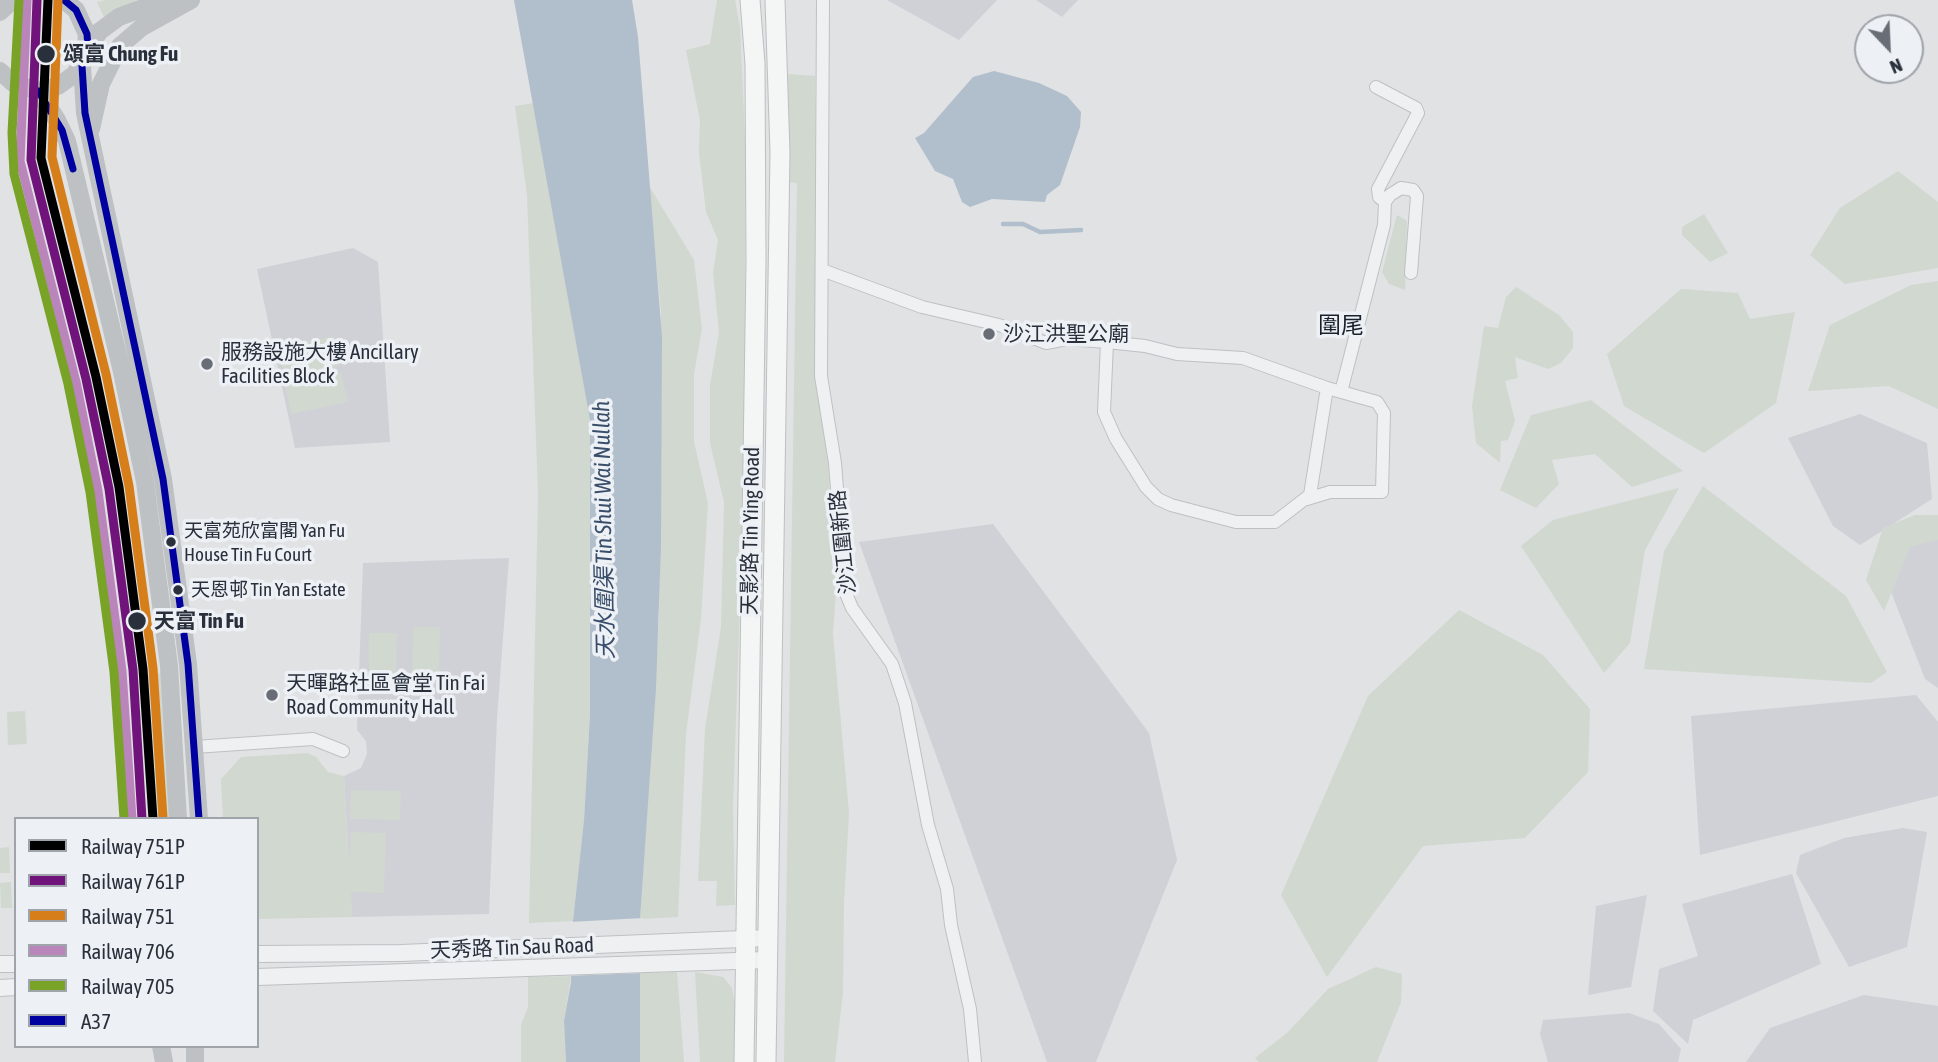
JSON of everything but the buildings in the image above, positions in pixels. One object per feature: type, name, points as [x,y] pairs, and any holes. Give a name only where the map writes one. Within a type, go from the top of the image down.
[{"type":"main road","points":[[64,0],[83,21],[88,47]]},
{"type":"main road","points":[[164,0],[119,17],[100,31],[88,47],[82,66],[83,101],[163,479],[188,664],[199,817]]},
{"type":"main road","points":[[90,136],[101,84],[120,46],[142,27],[191,0]]},
{"type":"main road","name":"天影路 Tin Ying Road","points":[[744,1062],[756,261],[755,64],[750,0]]},
{"type":"main road","name":"天影路 Tin Ying Road","points":[[766,1062],[780,152],[775,0]]},
{"type":"main road","points":[[1,73],[25,89],[37,91],[68,81],[82,66]]},
{"type":"main road","points":[[37,91],[52,109],[66,141],[122,372],[145,482],[169,666],[178,817]]},
{"type":"street","name":"沙江圍新路","points":[[823,0],[821,376],[835,463],[845,591],[852,608],[891,664],[905,703],[928,825],[947,889],[951,925],[970,1009],[975,1062]]},
{"type":"street","points":[[1376,86],[1418,110],[1378,189],[1379,197],[1385,202]]},
{"type":"street","points":[[1341,392],[1384,225],[1385,202],[1401,188],[1413,190],[1417,196],[1411,273]]},
{"type":"street","points":[[822,270],[922,307],[999,324],[1046,343],[1067,340],[1107,342],[1144,346],[1177,354],[1243,358],[1327,388],[1371,399],[1384,413],[1382,492],[1330,492],[1307,499],[1275,522],[1264,524],[1236,522],[1158,499],[1131,466],[1104,412],[1107,342]]},
{"type":"street","points":[[1307,499],[1312,489],[1327,388]]},
{"type":"street","points":[[194,747],[313,739],[343,751]]},
{"type":"street","name":"天秀路 Tin Sau Road","points":[[259,954],[767,938]]},
{"type":"street","name":"天秀路 Tin Sau Road","points":[[259,977],[767,960]]},
{"type":"shaded area","points":[[137,0],[104,17],[97,2]]},
{"type":"shaded area","points":[[717,0],[735,0],[740,27],[745,136],[745,311],[744,487],[733,808],[735,905],[716,906],[717,881],[698,881],[705,729],[721,627],[724,502],[710,443],[710,385],[719,332],[713,273],[718,240],[706,212],[699,153],[700,120],[686,50],[710,44]]},
{"type":"shaded area","points":[[887,0],[997,0],[959,40]]},
{"type":"shaded area","points":[[1036,0],[1078,0],[1062,17]]},
{"type":"shaded area","points":[[788,74],[815,76],[816,269],[836,592],[833,634],[849,813],[843,992],[835,1062],[784,1062],[797,183],[787,182]]},
{"type":"shaded area","points":[[534,103],[590,420],[590,715],[584,820],[573,921],[529,923],[538,494],[527,195],[515,106]]},
{"type":"shaded area","points":[[1898,171],[1938,202],[1938,268],[1845,284],[1810,255],[1840,208]]},
{"type":"shaded area","points":[[648,184],[694,260],[702,329],[694,374],[694,442],[708,503],[701,619],[686,734],[678,917],[640,919],[659,620],[661,312]]},
{"type":"shaded area","points":[[1704,214],[1728,253],[1710,262],[1682,235],[1682,227]]},
{"type":"shaded area","points":[[1397,215],[1407,221],[1405,290],[1389,284],[1382,272]]},
{"type":"shaded area","points":[[353,248],[378,262],[390,442],[295,448],[257,269]]},
{"type":"shaded area","points":[[1938,281],[1938,409],[1889,386],[1808,391],[1830,325],[1911,285]]},
{"type":"shaded area","points":[[1516,287],[1559,315],[1573,332],[1573,348],[1561,363],[1548,369],[1515,357],[1518,378],[1505,381],[1515,421],[1508,440],[1501,441],[1500,463],[1476,443],[1472,406],[1484,326],[1498,328],[1506,297]]},
{"type":"shaded area","points":[[1681,289],[1738,293],[1750,319],[1795,312],[1776,403],[1704,453],[1624,406],[1607,354]]},
{"type":"shaded area","points":[[334,336],[340,366],[284,378],[278,348]]},
{"type":"shaded area","points":[[341,372],[348,402],[291,414],[285,384]]},
{"type":"shaded area","points":[[1591,400],[1683,471],[1632,487],[1595,454],[1552,460],[1559,484],[1536,508],[1500,490],[1531,415]]},
{"type":"shaded area","points":[[1860,414],[1927,443],[1932,499],[1860,545],[1833,526],[1788,438]]},
{"type":"shaded area","points":[[1703,486],[1846,596],[1887,672],[1871,683],[1644,669],[1664,551]]},
{"type":"shaded area","points":[[1679,488],[1645,550],[1630,643],[1604,673],[1521,546],[1553,520]]},
{"type":"shaded area","points":[[1915,515],[1938,515],[1938,540],[1910,547],[1884,611],[1866,580],[1883,528]]},
{"type":"shaded area","points":[[993,524],[1149,733],[1177,860],[1096,1062],[1047,1062],[859,542]]},
{"type":"shaded area","points":[[1938,529],[1938,688],[1925,679],[1877,556]]},
{"type":"shaded area","points":[[509,558],[497,718],[489,914],[352,917],[344,776],[361,768],[367,754],[366,741],[357,730],[363,563]]},
{"type":"shaded area","points":[[1459,610],[1543,655],[1590,709],[1588,772],[1525,838],[1423,846],[1327,977],[1281,895],[1368,696]]},
{"type":"shaded area","points":[[413,627],[440,627],[439,678],[412,678]]},
{"type":"shaded area","points":[[369,633],[397,633],[396,684],[369,684]]},
{"type":"shaded area","points":[[162,673],[170,817],[158,817],[148,675]]},
{"type":"shaded area","points":[[1916,695],[1938,722],[1938,796],[1700,855],[1691,716]]},
{"type":"shaded area","points":[[25,711],[27,744],[8,745],[7,712]]},
{"type":"shaded area","points":[[307,753],[316,757],[328,772],[344,776],[349,863],[351,832],[386,833],[384,893],[351,892],[352,917],[259,919],[259,817],[223,817],[221,779],[241,757]]},
{"type":"shaded area","points":[[351,790],[401,791],[400,820],[350,819]]},
{"type":"shaded area","points":[[1903,828],[1927,832],[1907,947],[1849,967],[1796,873],[1800,855],[1844,838]]},
{"type":"shaded area","points":[[9,847],[10,873],[0,873],[0,848]]},
{"type":"shaded area","points":[[1792,874],[1821,964],[1693,1020],[1688,1044],[1653,1011],[1659,969],[1698,956],[1682,904]]},
{"type":"shaded area","points":[[11,882],[12,908],[1,908],[0,883]]},
{"type":"shaded area","points":[[1647,895],[1631,987],[1588,995],[1596,906]]},
{"type":"shaded area","points":[[1376,967],[1402,974],[1401,1002],[1377,1062],[1259,1062],[1255,1058],[1288,1032],[1328,989]]},
{"type":"shaded area","points":[[677,972],[684,1062],[640,1062],[640,973]]},
{"type":"shaded area","points":[[695,972],[723,977],[732,988],[736,1010],[735,1062],[700,1062]]},
{"type":"shaded area","points":[[571,976],[564,1021],[566,1062],[521,1062],[521,1025],[528,1007],[528,977]]},
{"type":"shaded area","points":[[1864,995],[1938,1006],[1938,1062],[1746,1062],[1770,1028]]},
{"type":"shaded area","points":[[1629,1013],[1659,1024],[1681,1049],[1678,1062],[1548,1062],[1540,1034],[1543,1020]]},
{"type":"water","name":"天水圍渠 Tin Shui Wai Nullah","points":[[514,0],[632,0],[638,37],[662,337],[661,545],[656,688],[640,919],[640,1062],[566,1062],[564,1021],[571,982],[573,921],[584,820],[590,715],[590,420]]},
{"type":"water","points":[[994,71],[1039,83],[1067,96],[1081,112],[1080,127],[1060,185],[1047,195],[1045,202],[992,199],[970,207],[962,202],[953,179],[935,171],[915,138],[924,133],[973,77]]},
{"type":"pier","points":[[643,918],[643,973],[567,976],[569,922]]},
{"type":"waterway","points":[[1003,224],[1023,224],[1040,232],[1081,230]]},
{"type":"rail line","name":"705","points":[[19,0],[12,133],[14,174],[68,384],[90,492],[114,672],[124,817]]},
{"type":"rail line","name":"706","points":[[27,0],[20,161],[76,382],[98,491],[122,671],[132,817]]},
{"type":"rail line","name":"761P","points":[[37,0],[31,160],[86,379],[109,489],[133,670],[142,817]]},
{"type":"rail line","name":"751P","points":[[48,0],[41,158],[96,377],[119,487],[143,669],[153,817]]},
{"type":"rail line","name":"751","points":[[58,0],[52,157],[106,374],[129,486],[153,668],[163,817]]},
{"type":"transit line","name":"A37","points":[[64,0],[76,10],[87,34],[88,47],[82,66],[85,113],[163,479],[188,664],[199,817]]},
{"type":"transit line","name":"A37","points":[[38,91],[62,130],[73,169]]},
{"type":"place","name":"頌富 Chung Fu","points":[[46,54]]},
{"type":"place","name":"沙江洪聖公廟","points":[[989,334]]},
{"type":"place","name":"服務設施大樓 Ancillary Facilities Block","points":[[207,364]]},
{"type":"place","name":"天富苑欣富閣 Yan Fu House Tin Fu Court","points":[[171,542]]},
{"type":"place","name":"天恩邨 Tin Yan Estate","points":[[178,590]]},
{"type":"place","name":"天富 Tin Fu","points":[[137,621]]},
{"type":"place","name":"天暉路社區會堂 Tin Fai Road Community Hall","points":[[272,695]]},
{"type":"district","name":"圍尾","points":[[1341,326]]}]
